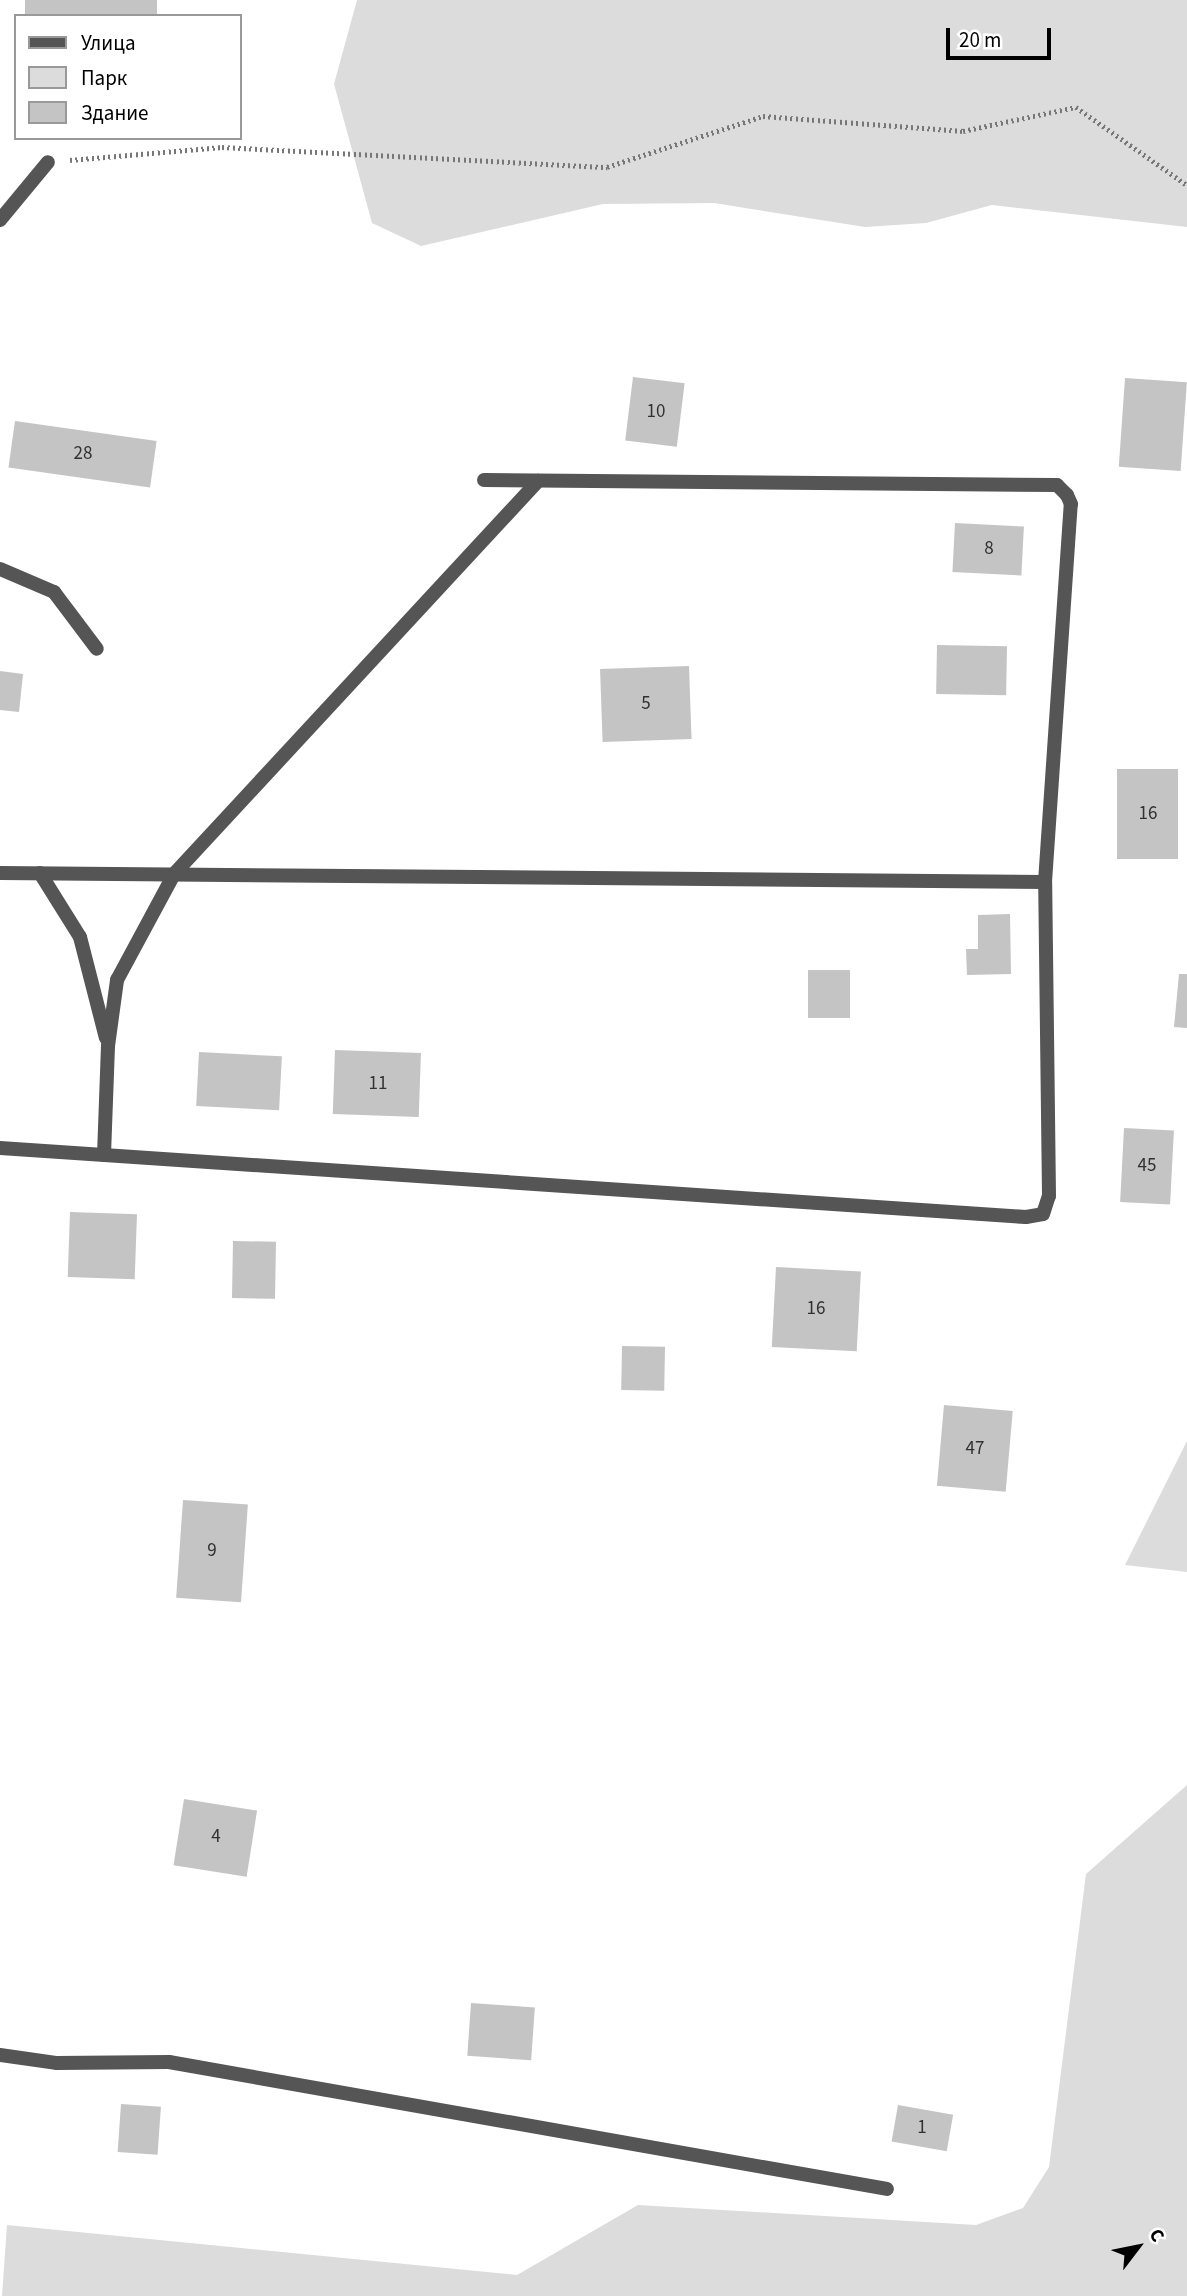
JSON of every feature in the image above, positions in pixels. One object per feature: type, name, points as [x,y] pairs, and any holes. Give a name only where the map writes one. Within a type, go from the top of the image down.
[{"type":"street","points":[[0,220],[48,162]]},
{"type":"street","points":[[0,1148],[1026,1217],[1043,1214],[1049,1196],[1045,882],[1071,504],[1057,485],[484,480]]},
{"type":"street","points":[[104,1155],[108,1046],[117,980],[174,874],[538,481]]},
{"type":"street","points":[[0,569],[54,592],[97,649]]},
{"type":"street","points":[[0,873],[1045,882]]},
{"type":"street","points":[[40,873],[80,937],[108,1046]]},
{"type":"street","points":[[0,2055],[57,2063],[169,2062],[887,2189]]},
{"type":"path","points":[[48,162],[222,147],[607,167],[763,116],[963,131],[1076,107],[1187,185]]},
{"type":"green space","points":[[357,0],[1187,0],[1187,227],[992,205],[926,223],[865,227],[714,203],[603,204],[421,246],[372,223],[334,84]]},
{"type":"green space","points":[[1187,1441],[1187,1572],[1125,1565]]},
{"type":"green space","points":[[1187,1785],[1187,2296],[2,2296],[7,2225],[517,2275],[638,2205],[976,2225],[1023,2208],[1049,2167],[1086,1874]]},
{"type":"building","points":[[25,0],[157,0],[157,14],[25,14]]},
{"type":"building","points":[[633,377],[685,383],[677,447],[625,441]]},
{"type":"building","points":[[1125,378],[1187,382],[1181,471],[1119,467]]},
{"type":"building","points":[[15,421],[157,441],[150,487],[8,468]]},
{"type":"building","points":[[955,523],[1024,527],[1021,576],[952,572]]},
{"type":"building","points":[[937,645],[1007,646],[1006,695],[936,694]]},
{"type":"building","points":[[689,666],[692,739],[603,742],[600,669]]},
{"type":"building","points":[[0,671],[23,674],[19,712],[0,710]]},
{"type":"building","points":[[1117,769],[1178,769],[1178,859],[1117,859]]},
{"type":"building","points":[[1010,914],[1011,974],[967,975],[966,949],[978,949],[978,915]]},
{"type":"building","points":[[808,970],[850,970],[850,1018],[808,1018]]},
{"type":"building","points":[[1179,974],[1187,974],[1187,1028],[1174,1027]]},
{"type":"building","points":[[335,1050],[421,1053],[419,1117],[333,1114]]},
{"type":"building","points":[[199,1052],[282,1056],[279,1110],[196,1106]]},
{"type":"building","points":[[1124,1128],[1174,1131],[1170,1205],[1120,1202]]},
{"type":"building","points":[[70,1212],[137,1214],[135,1279],[68,1277]]},
{"type":"building","points":[[233,1241],[276,1242],[275,1299],[232,1298]]},
{"type":"building","points":[[776,1267],[861,1271],[857,1351],[772,1347]]},
{"type":"building","points":[[622,1346],[665,1347],[664,1391],[621,1390]]},
{"type":"building","points":[[944,1405],[1013,1411],[1006,1492],[937,1486]]},
{"type":"building","points":[[183,1500],[248,1505],[241,1602],[176,1598]]},
{"type":"building","points":[[184,1799],[257,1811],[247,1877],[174,1865]]},
{"type":"building","points":[[471,2003],[535,2007],[531,2060],[467,2056]]},
{"type":"building","points":[[121,2104],[161,2107],[158,2155],[118,2152]]},
{"type":"building","points":[[898,2105],[953,2115],[947,2151],[892,2141]]}]
